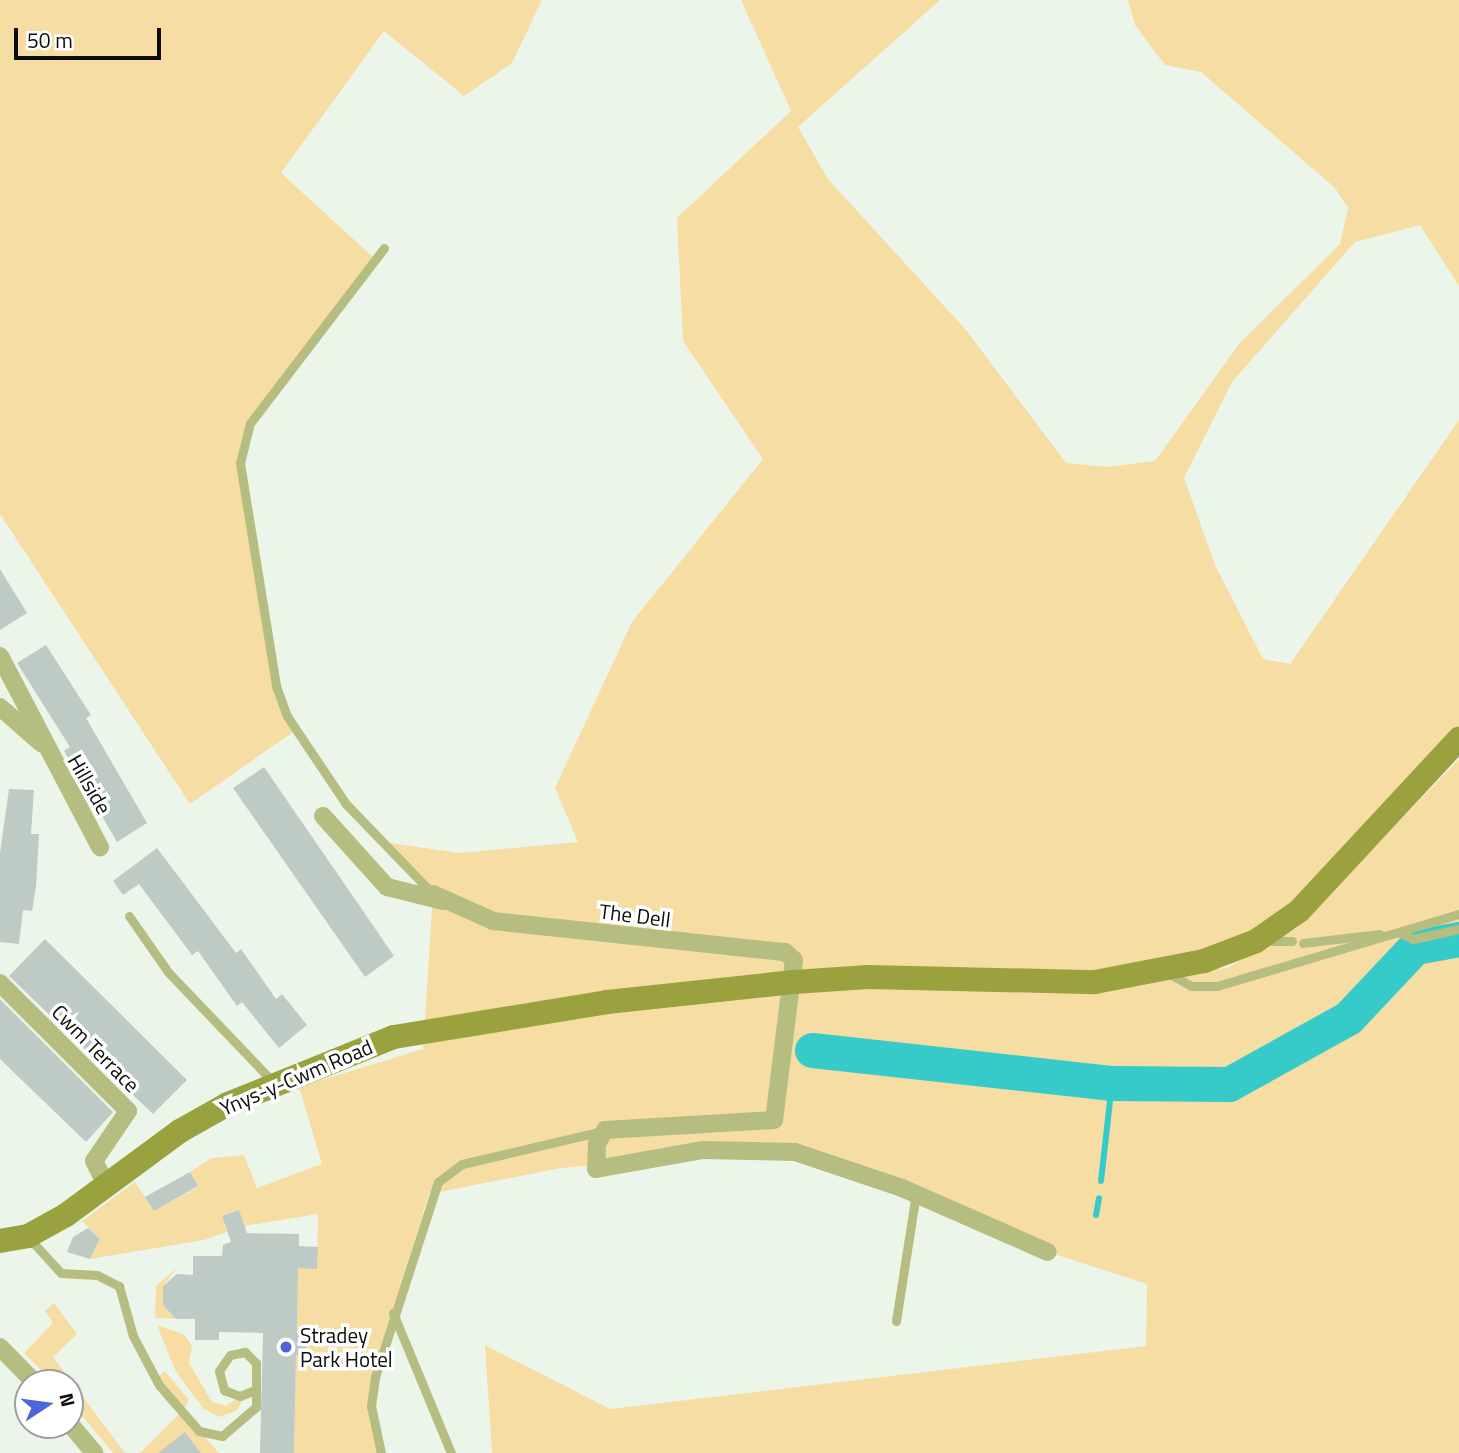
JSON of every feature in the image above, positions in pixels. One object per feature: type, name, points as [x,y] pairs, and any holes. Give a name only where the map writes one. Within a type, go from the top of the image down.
[{"type":"main road","name":"Ynys-y-Cwm Road","points":[[0,1241],[27,1236],[107,1186],[180,1131],[274,1082],[394,1037],[459,1024],[794,982],[867,977],[1094,982],[1167,972],[1256,941],[1299,911],[1459,738]]},
{"type":"street","name":"Hillside","points":[[0,656],[31,707],[41,743],[100,847]]},
{"type":"street","name":"Hillside","points":[[0,707],[41,743]]},
{"type":"street","name":"The Dell","points":[[323,816],[387,887],[420,900],[441,897],[494,921],[785,952],[798,970],[794,982]]},
{"type":"street","points":[[794,982],[774,1120],[605,1130],[597,1143],[596,1169],[703,1150],[764,1149],[841,1165],[916,1194],[1048,1252]]},
{"type":"street","name":"Cwm Terrace","points":[[0,983],[128,1111],[94,1161],[107,1186]]},
{"type":"street","points":[[0,1347],[21,1369]]},
{"type":"street","points":[[82,1439],[94,1453]]},
{"type":"lane","points":[[384,248],[250,423],[240,463],[276,686],[287,716],[346,804],[441,897]]},
{"type":"lane","points":[[1167,972],[1191,986],[1216,986],[1404,933],[1459,914]]},
{"type":"lane","points":[[129,916],[168,972],[274,1082]]},
{"type":"lane","points":[[1303,943],[1404,933],[1413,939],[1459,929]]},
{"type":"lane","points":[[1256,941],[1292,941]]},
{"type":"lane","points":[[381,1453],[371,1406],[393,1313],[428,1205],[446,1173],[489,1156],[605,1130]]},
{"type":"lane","points":[[897,1321],[916,1194]]},
{"type":"lane","points":[[27,1236],[61,1273],[97,1275],[119,1286],[133,1336],[159,1385],[199,1431],[222,1436],[242,1424],[256,1407],[256,1390],[256,1363],[245,1352],[230,1356],[219,1371],[224,1390],[240,1396],[256,1390]]},
{"type":"lane","points":[[393,1313],[451,1453]]},
{"type":"shaded area","points":[[0,0],[542,0],[512,63],[464,96],[384,31],[281,173],[375,259],[240,444],[276,686],[296,730],[190,804],[0,514]]},
{"type":"shaded area","points":[[741,0],[940,0],[798,127],[828,179],[966,330],[1066,463],[1107,467],[1155,461],[1239,344],[1340,244],[1348,208],[1335,188],[1201,72],[1165,65],[1135,25],[1128,0],[1459,0],[1459,286],[1420,225],[1355,242],[1232,382],[1184,478],[1215,565],[1263,659],[1290,664],[1459,420],[1459,739],[1299,911],[1171,972],[1227,968],[1297,928],[1459,759],[1459,1453],[492,1453],[485,1345],[610,1409],[1146,1346],[1147,1284],[1048,1252],[902,1188],[773,1150],[561,1168],[429,1194],[378,1358],[370,1406],[379,1453],[294,1453],[296,1355],[305,1356],[306,1333],[297,1333],[298,1268],[317,1268],[318,1214],[244,1226],[239,1210],[222,1216],[227,1232],[204,1240],[90,1259],[100,1239],[82,1221],[135,1182],[154,1211],[198,1187],[190,1172],[212,1158],[244,1155],[257,1188],[322,1164],[299,1087],[423,1049],[433,894],[383,842],[460,853],[578,842],[555,788],[632,622],[763,459],[683,341],[677,218],[791,111]]},
{"type":"shaded area","points":[[179,1266],[163,1286],[163,1305],[176,1319],[155,1318],[156,1286]]},
{"type":"shaded area","points":[[54,1303],[77,1334],[53,1357],[62,1369],[40,1369],[24,1353],[53,1323],[45,1311]]},
{"type":"shaded area","points":[[157,1325],[185,1335],[192,1346],[189,1363],[212,1402],[226,1406],[245,1393],[238,1410],[219,1417],[203,1408],[175,1370]]},
{"type":"shaded area","points":[[165,1371],[189,1400],[182,1412],[219,1453],[201,1453],[185,1432],[162,1453],[140,1453],[182,1411],[156,1378]]},
{"type":"shaded area","points":[[84,1398],[125,1453],[113,1453],[84,1418]]},
{"type":"building","points":[[0,569],[27,613],[0,630]]},
{"type":"building","points":[[46,645],[91,715],[86,718],[147,823],[117,842],[64,751],[70,747],[17,663]]},
{"type":"building","points":[[264,767],[394,956],[365,977],[233,788]]},
{"type":"building","points":[[9,789],[34,790],[31,834],[39,834],[32,911],[23,910],[19,944],[0,942],[0,853]]},
{"type":"building","points":[[157,848],[236,953],[241,949],[276,999],[282,994],[307,1025],[279,1048],[242,1002],[237,1006],[198,951],[192,955],[139,884],[123,895],[113,881]]},
{"type":"building","points":[[45,939],[187,1080],[153,1114],[9,976]]},
{"type":"building","points":[[0,999],[113,1112],[86,1142],[0,1059]]},
{"type":"building","points":[[190,1172],[198,1186],[154,1211],[145,1197]]},
{"type":"building","name":"Stradey Park Hotel","points":[[239,1210],[247,1233],[299,1234],[299,1246],[318,1247],[317,1269],[298,1268],[297,1333],[306,1333],[306,1356],[296,1355],[294,1453],[260,1453],[263,1333],[219,1332],[219,1340],[195,1340],[195,1319],[176,1319],[163,1305],[163,1286],[177,1274],[193,1275],[193,1256],[222,1256],[223,1245],[231,1242],[222,1216]]},
{"type":"building","points":[[88,1228],[100,1239],[90,1259],[67,1252],[73,1237]]},
{"type":"building","points":[[185,1432],[201,1453],[158,1453]]},
{"type":"waterway","points":[[812,1050],[1112,1083],[1229,1084],[1348,1018],[1415,947],[1459,939]]},
{"type":"waterway","points":[[1101,1181],[1112,1083]]},
{"type":"waterway","points":[[1096,1215],[1099,1198]]},
{"type":"place","name":"Stradey Park Hotel","points":[[286,1347]]}]
